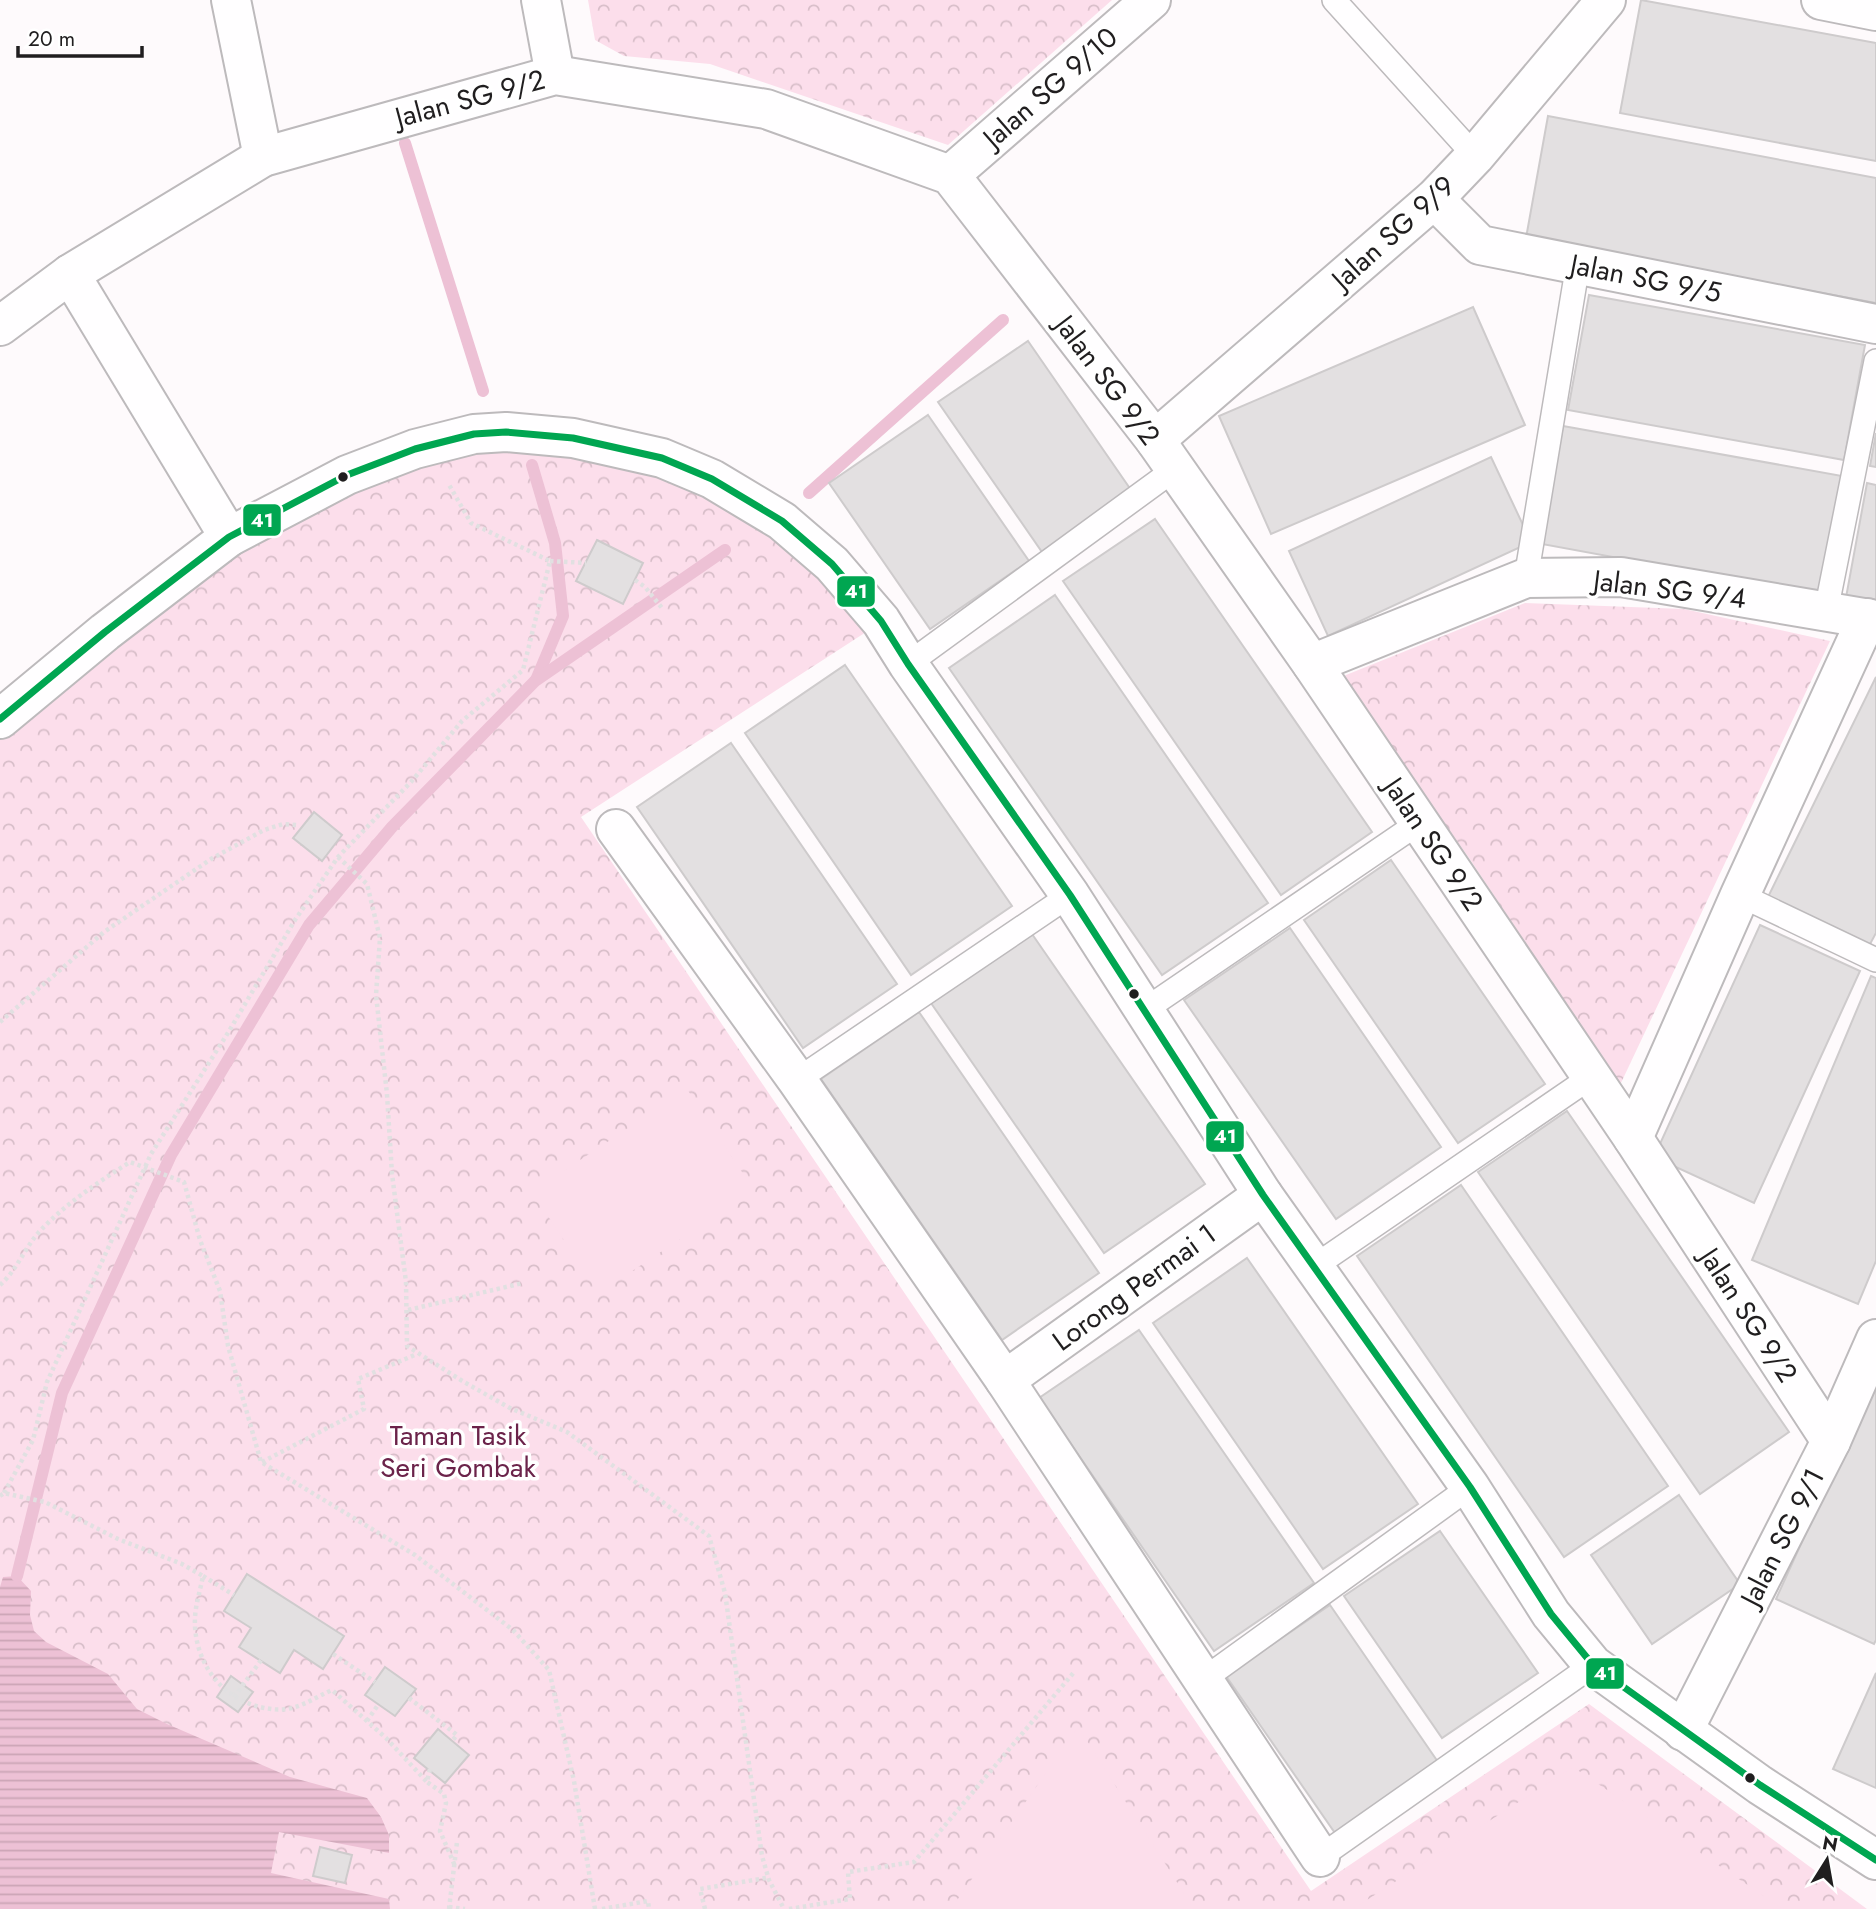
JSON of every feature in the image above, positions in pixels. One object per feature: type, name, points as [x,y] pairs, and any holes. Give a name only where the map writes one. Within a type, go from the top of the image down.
[{"type":"street","points":[[231,0],[263,157]]},
{"type":"street","points":[[541,0],[555,75]]},
{"type":"street","name":"Jalan SG 9/10","points":[[950,175],[1151,0]]},
{"type":"street","name":"Jalan SG 9/9","points":[[1165,455],[1434,199],[1475,156],[1606,0]]},
{"type":"street","points":[[1821,0],[1876,11]]},
{"type":"street","name":"Jalan SG 9/2","points":[[0,326],[70,274],[263,157],[555,75],[766,108],[950,175],[1165,455],[1312,664],[1633,1138],[1831,1441]]},
{"type":"street","name":"Jalan SG 9/5","points":[[1434,199],[1480,245],[1876,324]]},
{"type":"street","points":[[70,274],[229,537]]},
{"type":"street","points":[[0,719],[105,632],[229,537],[337,480],[415,449],[474,434],[506,432],[573,438],[662,458],[712,480],[782,521],[832,564],[881,621],[908,664],[1070,895],[1263,1195],[1470,1487],[1551,1614],[1593,1665],[1760,1786],[1876,1860]]},
{"type":"street","name":"Jalan SG 9/4","points":[[1312,664],[1526,578],[1621,577],[1871,619]]},
{"type":"street","points":[[1633,1138],[1740,895],[1871,619]]},
{"type":"street","points":[[616,829],[797,1080],[1005,1380],[1320,1857]]},
{"type":"street","name":"Lorong Permai 1","points":[[1005,1380],[1263,1195]]},
{"type":"street","name":"Jalan SG 9/1","points":[[1683,1731],[1831,1441],[1876,1339]]},
{"type":"lane","points":[[1334,0],[1475,156]]},
{"type":"lane","points":[[1526,578],[1578,264]]},
{"type":"lane","points":[[1826,611],[1876,361]]},
{"type":"lane","points":[[908,664],[1165,455]]},
{"type":"lane","points":[[1143,1011],[1420,822]]},
{"type":"lane","points":[[797,1080],[1070,895]]},
{"type":"lane","points":[[1740,895],[1876,960]]},
{"type":"lane","points":[[1315,1266],[1591,1077]]},
{"type":"lane","points":[[1204,1679],[1470,1487]]},
{"type":"lane","points":[[1320,1857],[1593,1665]]},
{"type":"path","points":[[445,478],[471,523],[550,561],[586,563]]},
{"type":"path","points":[[234,1595],[182,1564],[118,1539],[45,1502],[2,1494],[33,1440],[47,1382],[144,1167],[295,920],[340,855],[411,782],[462,721],[523,670],[550,561]]},
{"type":"path","points":[[635,580],[645,587],[662,608]]},
{"type":"path","points":[[0,1022],[104,932],[211,859],[264,830],[283,824],[297,825]]},
{"type":"path","points":[[334,847],[344,862],[368,884],[380,938],[376,995],[387,1094],[392,1174],[408,1310],[407,1346],[510,1408],[567,1432],[709,1536],[726,1593],[762,1856],[769,1880],[787,1909],[850,1899],[848,1872],[914,1862],[1074,1671]]},
{"type":"path","points":[[0,1285],[9,1277],[38,1233],[84,1192],[130,1162],[184,1182],[200,1240],[220,1291],[228,1346],[261,1462],[415,1555],[513,1630],[549,1670],[574,1781],[595,1909]]},
{"type":"path","points":[[408,1310],[523,1283]]},
{"type":"path","points":[[261,1462],[364,1409],[358,1379],[417,1354]]},
{"type":"path","points":[[203,1576],[195,1610],[196,1634],[201,1658],[215,1681],[234,1697],[258,1707],[284,1710],[307,1704],[332,1690],[406,1757],[427,1782],[444,1794],[446,1803],[440,1831],[455,1866]]},
{"type":"path","points":[[332,1654],[375,1682]]},
{"type":"path","points":[[234,1697],[261,1659]]},
{"type":"path","points":[[409,1698],[457,1735],[452,1741]]},
{"type":"path","points":[[367,1721],[378,1705]]},
{"type":"path","points":[[427,1782],[430,1769]]},
{"type":"path","points":[[457,1842],[449,1908],[465,1909]]},
{"type":"path","points":[[705,1909],[700,1889],[766,1878]]},
{"type":"path","points":[[602,1909],[648,1901],[649,1909]]},
{"type":"green space","points":[[588,0],[1112,0],[948,145],[710,64],[624,56],[595,40]]},
{"type":"green space","name":"Taman Tasik Seri Gombak","points":[[484,435],[692,471],[880,623],[581,817],[1311,1891],[1589,1704],[1867,1909],[0,1909],[0,721],[235,542]]},
{"type":"green space","points":[[1525,603],[1684,609],[1830,641],[1620,1085],[1469,858],[1341,677]]},
{"type":"green space","points":[[687,1089],[754,1190],[599,1293],[532,1192]]},
{"type":"green space","points":[[1078,1727],[1194,1909],[956,1909],[953,1906]]},
{"type":"green space","points":[[1573,1767],[1783,1909],[1353,1909]]},
{"type":"shaded area","points":[[17,1576],[31,1591],[30,1615],[34,1631],[46,1642],[108,1674],[137,1709],[290,1777],[367,1798],[381,1817],[389,1835],[389,1853],[279,1832],[271,1873],[389,1899],[390,1909],[0,1909],[0,1587],[3,1577]]},
{"type":"building","points":[[1641,0],[1876,43],[1876,161],[1620,113]]},
{"type":"building","points":[[1548,116],[1876,178],[1876,303],[1526,238]]},
{"type":"building","points":[[1589,295],[1865,345],[1844,460],[1568,410]]},
{"type":"building","points":[[1473,307],[1525,425],[1271,534],[1219,416]]},
{"type":"building","points":[[1028,341],[1131,490],[1042,552],[938,402]]},
{"type":"building","points":[[928,415],[1029,561],[930,629],[829,483]]},
{"type":"building","points":[[1563,426],[1842,476],[1820,595],[1542,544]]},
{"type":"building","points":[[1876,433],[1876,467],[1870,466]]},
{"type":"building","points":[[1491,457],[1531,542],[1328,636],[1289,551]]},
{"type":"building","points":[[1867,483],[1876,485],[1876,609],[1845,603]]},
{"type":"building","points":[[1155,519],[1372,832],[1281,895],[1063,581]]},
{"type":"building","points":[[597,540],[643,563],[623,604],[576,581]]},
{"type":"building","points":[[1055,595],[1268,903],[1162,975],[949,668]]},
{"type":"building","points":[[845,665],[1012,906],[911,975],[745,733]]},
{"type":"building","points":[[1876,677],[1876,933],[1869,946],[1768,897]]},
{"type":"building","points":[[731,743],[897,984],[803,1048],[637,807]]},
{"type":"building","points":[[314,812],[342,835],[322,861],[293,838]]},
{"type":"building","points":[[1391,860],[1545,1084],[1458,1143],[1304,920]]},
{"type":"building","points":[[1760,925],[1860,971],[1754,1203],[1654,1157]]},
{"type":"building","points":[[1290,928],[1441,1147],[1336,1219],[1184,1000]]},
{"type":"building","points":[[1032,934],[1205,1184],[1104,1253],[931,1003]]},
{"type":"building","points":[[1871,976],[1876,978],[1876,1261],[1858,1304],[1752,1260]]},
{"type":"building","points":[[919,1012],[1099,1273],[1002,1340],[821,1079]]},
{"type":"building","points":[[1567,1111],[1789,1432],[1700,1494],[1478,1172]]},
{"type":"building","points":[[1461,1185],[1668,1486],[1564,1557],[1357,1256]]},
{"type":"building","points":[[1247,1258],[1418,1504],[1323,1569],[1153,1323]]},
{"type":"building","points":[[1139,1330],[1314,1583],[1214,1651],[1039,1398]]},
{"type":"building","points":[[1876,1379],[1876,1640],[1874,1644],[1776,1599]]},
{"type":"building","points":[[1679,1495],[1740,1584],[1652,1644],[1591,1555]]},
{"type":"building","points":[[1440,1531],[1538,1673],[1442,1738],[1344,1596]]},
{"type":"building","points":[[247,1574],[344,1636],[323,1669],[294,1650],[280,1673],[239,1647],[251,1628],[224,1611]]},
{"type":"building","points":[[1330,1605],[1438,1762],[1335,1833],[1226,1676]]},
{"type":"building","points":[[385,1667],[416,1689],[395,1716],[365,1695]]},
{"type":"building","points":[[1876,1673],[1876,1788],[1833,1769]]},
{"type":"building","points":[[231,1676],[253,1692],[238,1712],[217,1697]]},
{"type":"building","points":[[438,1729],[469,1755],[445,1783],[414,1758]]},
{"type":"building","points":[[320,1847],[352,1855],[345,1883],[313,1876]]},
{"type":"waterway","points":[[405,143],[483,391]]},
{"type":"waterway","points":[[809,493],[1003,320]]},
{"type":"waterway","points":[[532,465],[555,543],[563,616],[536,680]]},
{"type":"waterway","points":[[17,1576],[62,1393],[171,1155],[309,925],[392,827],[535,681],[725,550]]},
{"type":"transit line","name":"41","points":[[0,719],[105,632],[229,537],[347,475],[415,449],[474,434],[506,432],[573,438],[662,458],[712,479],[782,521],[832,564],[881,621],[908,664],[1070,895],[1263,1195],[1470,1487],[1551,1614],[1593,1665],[1760,1785],[1876,1860]]}]
